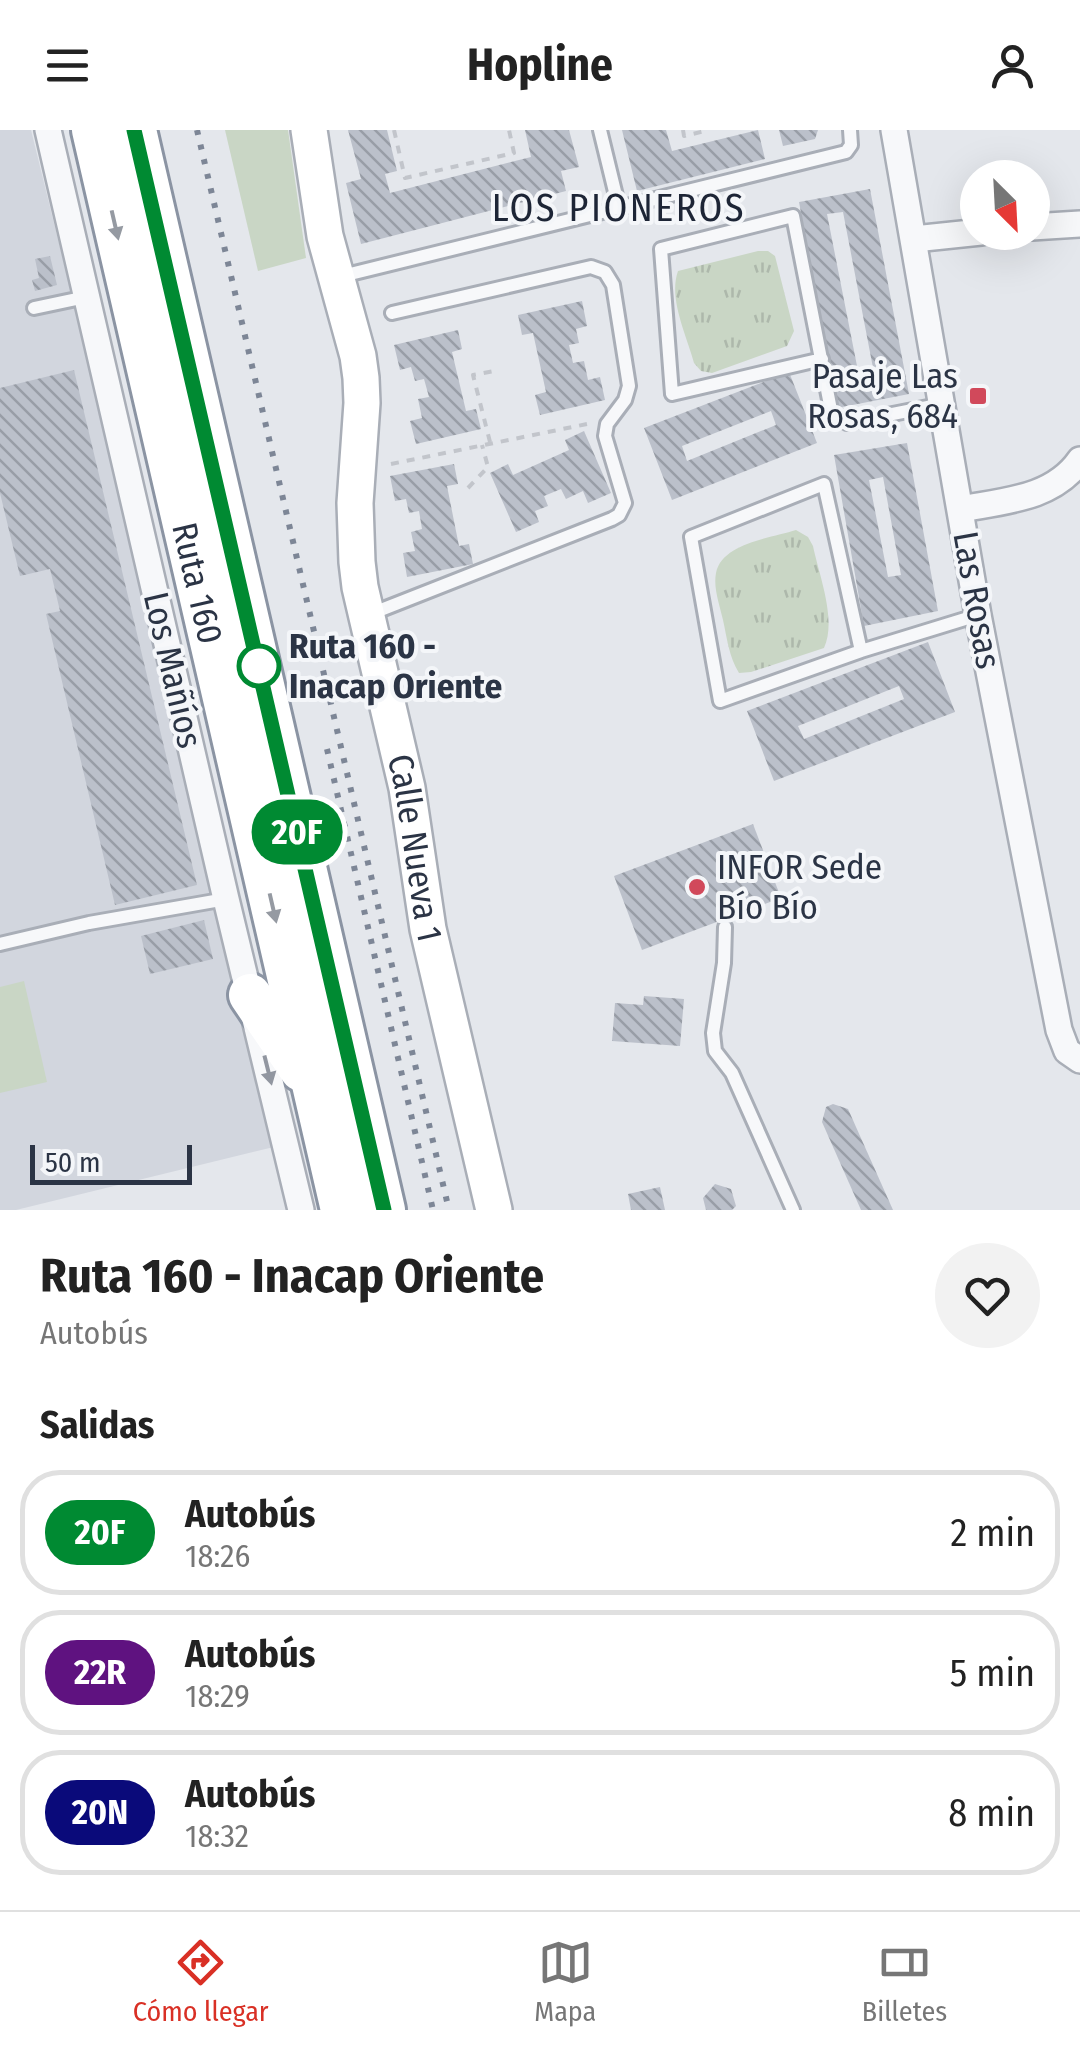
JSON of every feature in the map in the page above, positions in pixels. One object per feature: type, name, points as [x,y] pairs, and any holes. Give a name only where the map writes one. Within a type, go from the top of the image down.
[{"type":"highway","name":"Ruta 160","points":[[93,130],[342,1210]]},
{"type":"highway","name":"Ruta 160","points":[[134,130],[384,1210]]},
{"type":"highway","points":[[250,995],[315,1092]]},
{"type":"main road","name":"Calle Nueva 1","points":[[309,130],[323,225],[361,378],[355,532],[360,587],[406,788],[428,929],[494,1210]]},
{"type":"street","name":"Los Mañíos","points":[[48,130],[302,1210]]},
{"type":"street","name":"Las Rosas","points":[[894,130],[978,615],[1058,1030],[1066,1051],[1080,1060]]},
{"type":"street","points":[[1050,226],[1080,224]]},
{"type":"street","points":[[914,239],[960,234]]},
{"type":"street","points":[[961,509],[1040,492],[1062,480],[1080,460]]},
{"type":"lane","points":[[600,130],[619,208]]},
{"type":"lane","points":[[336,277],[846,152],[851,145],[850,130]]},
{"type":"lane","points":[[822,358],[672,394],[661,248],[793,216],[822,358],[831,410],[847,422],[943,404]]},
{"type":"lane","points":[[367,616],[619,515],[623,509],[624,496],[606,443],[606,430],[629,386],[613,285],[605,272],[591,268],[392,313]]},
{"type":"lane","points":[[34,308],[86,296]]},
{"type":"lane","points":[[860,651],[824,484],[691,538],[720,700],[978,615]]},
{"type":"lane","points":[[0,944],[226,899]]},
{"type":"lane","points":[[725,927],[724,963],[713,1033],[715,1051],[728,1064],[793,1210]]},
{"type":"path","points":[[394,130],[405,178],[514,153],[508,130]]},
{"type":"path","points":[[683,130],[684,136],[709,130]]},
{"type":"path","points":[[490,443],[473,376],[499,370]]},
{"type":"path","points":[[391,464],[591,422],[606,430]]},
{"type":"path","points":[[468,488],[488,467],[482,445]]},
{"type":"shaded area","points":[[0,130],[31,130],[282,1145],[16,1210],[0,1210]]},
{"type":"green space","points":[[225,130],[288,130],[306,258],[258,271]]},
{"type":"green space","points":[[758,251],[775,256],[794,331],[787,346],[712,373],[701,371],[694,363],[677,305],[678,271]]},
{"type":"green space","points":[[796,530],[808,537],[813,546],[823,584],[829,624],[824,648],[739,673],[727,640],[716,573],[720,563],[737,548]]},
{"type":"green space","points":[[24,981],[47,1082],[0,1093],[0,987]]},
{"type":"building","points":[[348,130],[387,130],[397,171],[385,174],[390,193],[531,157],[525,130],[569,130],[579,167],[561,171],[566,191],[361,244],[346,183],[361,179]]},
{"type":"building","points":[[622,130],[666,130],[672,151],[758,130],[765,159],[637,191]]},
{"type":"building","points":[[779,130],[818,130],[815,139],[783,146]]},
{"type":"building","points":[[870,189],[909,394],[837,408],[799,202]],"holes":[[[843,212],[874,373],[859,376],[827,214]]]},
{"type":"building","points":[[50,256],[57,285],[35,291],[32,280],[39,278],[35,259]]},
{"type":"building","points":[[582,301],[587,326],[576,329],[579,343],[569,345],[573,363],[584,361],[588,380],[600,377],[605,400],[540,415],[535,395],[546,392],[533,333],[522,335],[518,315]]},
{"type":"building","points":[[458,330],[462,349],[452,352],[466,411],[476,409],[481,429],[416,444],[410,421],[422,418],[418,399],[429,397],[424,379],[415,381],[411,367],[400,370],[394,345]]},
{"type":"building","points":[[74,370],[197,885],[115,905],[46,614],[60,611],[50,569],[20,576],[0,493],[0,388]]},
{"type":"building","points":[[789,372],[817,443],[672,500],[644,428]],"holes":[[[771,411],[776,425],[687,461],[682,446]]]},
{"type":"building","points":[[584,431],[611,493],[588,503],[583,491],[566,499],[561,489],[544,496],[548,506],[535,511],[539,522],[516,532],[490,473],[508,464],[513,475],[569,450],[565,440]]},
{"type":"building","points":[[907,443],[938,611],[864,626],[834,455]],"holes":[[[883,477],[901,575],[888,577],[869,480]]]},
{"type":"building","points":[[454,464],[458,484],[447,486],[459,546],[469,544],[473,564],[407,577],[403,553],[415,551],[411,532],[422,529],[419,511],[409,513],[406,499],[395,501],[390,476]]},
{"type":"building","points":[[928,642],[955,712],[774,781],[747,711]],"holes":[[[899,686],[904,699],[804,739],[798,726]]]},
{"type":"building","name":"INFOR Sede Bío Bío","points":[[753,824],[781,898],[642,950],[614,876]]},
{"type":"building","points":[[204,920],[213,959],[150,974],[141,936]]},
{"type":"building","points":[[644,996],[684,999],[680,1046],[612,1041],[615,1003],[643,1005]]},
{"type":"building","points":[[833,1104],[848,1109],[893,1210],[861,1210],[822,1122],[826,1107]]},
{"type":"building","points":[[715,1184],[731,1189],[736,1206],[732,1210],[706,1210],[703,1198]]},
{"type":"building","points":[[660,1187],[665,1210],[631,1210],[628,1194]]},
{"type":"railway","points":[[197,130],[449,1210]]},
{"type":"railway","points":[[327,749],[433,1210]]},
{"type":"bus line","name":"20F","points":[[134,130],[384,1210]]},
{"type":"place","name":"Pasaje Las Rosas, 684","points":[[978,396]]},
{"type":"place","name":"Ruta 160 - Inacap Oriente","points":[[259,666]]},
{"type":"place","name":"INFOR Sede Bío Bío","points":[[697,887]]},
{"type":"district","name":"LOS PIONEROS","points":[[619,208]]}]
